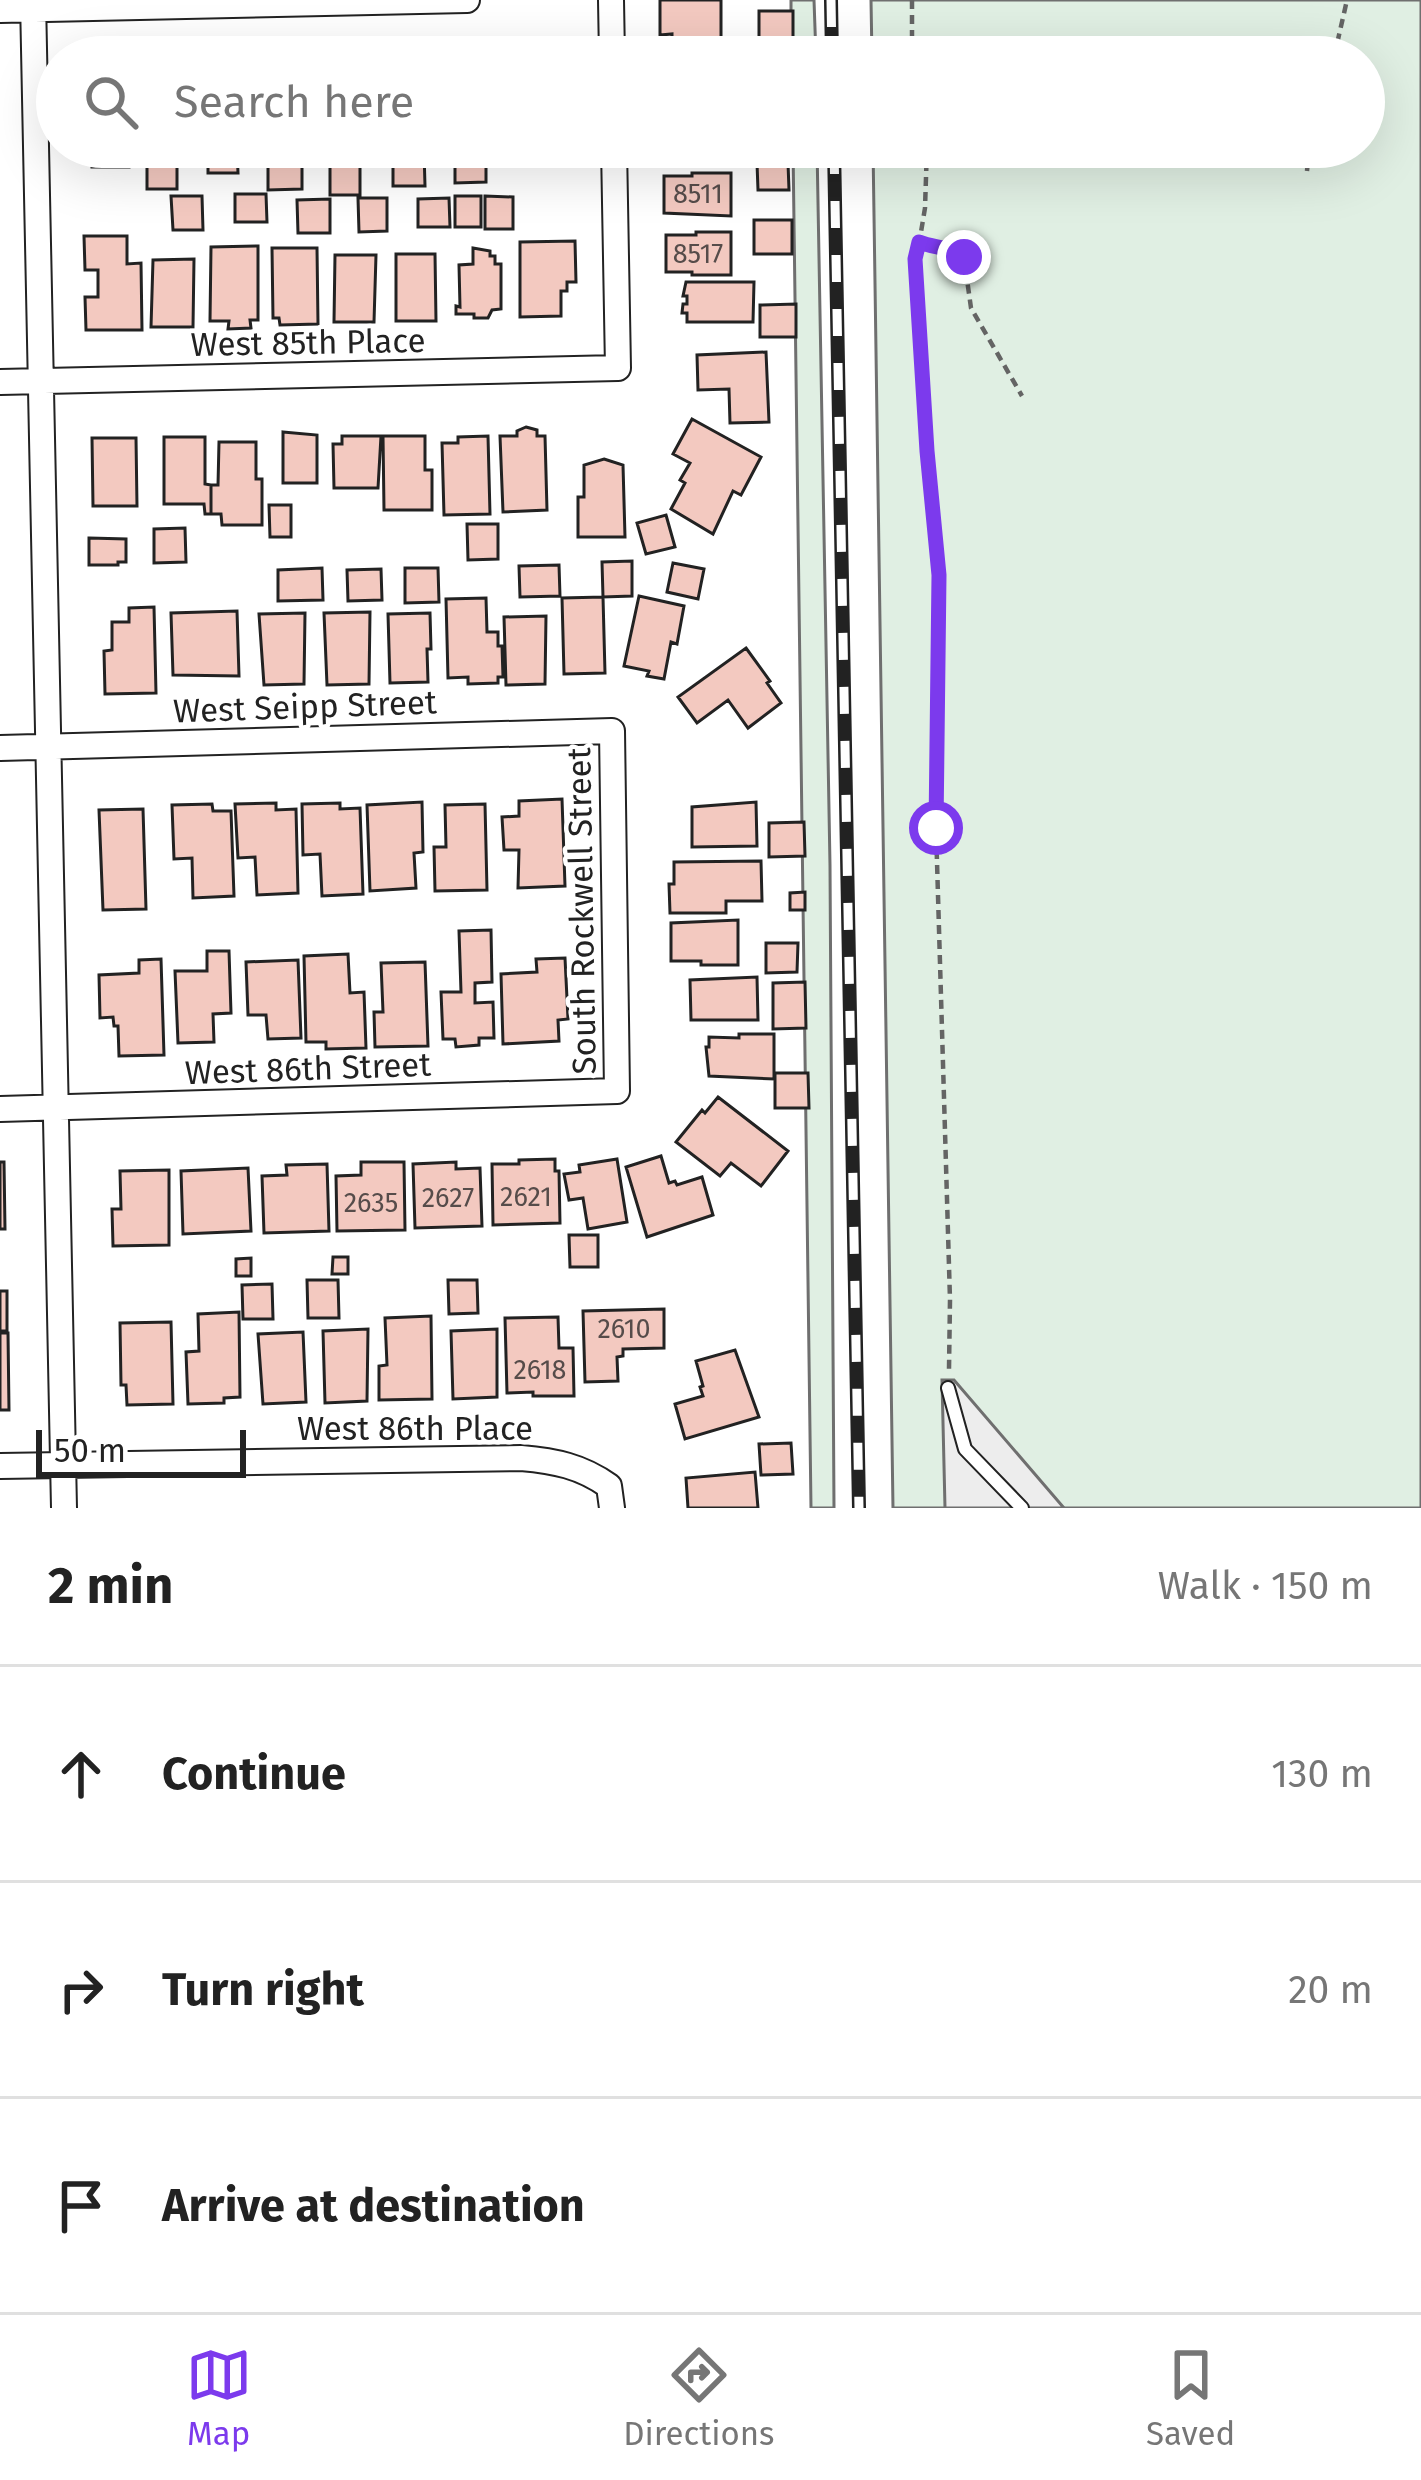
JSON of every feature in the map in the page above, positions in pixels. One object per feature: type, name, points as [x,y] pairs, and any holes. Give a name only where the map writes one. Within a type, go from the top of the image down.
[{"type":"street","points":[[0,10],[33,4],[467,0]]},
{"type":"street","points":[[611,0],[612,36]]},
{"type":"street","points":[[33,4],[36,145]]},
{"type":"street","points":[[36,168],[64,1508]]},
{"type":"street","name":"West 85th Place","points":[[0,382],[618,368],[614,168]]},
{"type":"street","name":"West Seipp Street","points":[[0,748],[611,730]]},
{"type":"street","name":"South Rockwell Street","points":[[611,730],[617,1091]]},
{"type":"street","name":"West 86th Street","points":[[0,1109],[617,1091]]},
{"type":"street","name":"West 86th Place","points":[[0,1466],[521,1458],[561,1462],[590,1473],[610,1497]]},
{"type":"lane","points":[[948,1388],[965,1449],[1022,1508]]},
{"type":"path","points":[[912,0],[912,36]]},
{"type":"path","points":[[1339,36],[1347,0]]},
{"type":"path","points":[[926,168],[914,274],[939,575],[936,828],[950,1300],[948,1388]]},
{"type":"path","points":[[919,242],[964,257],[971,308],[1022,396]]},
{"type":"green space","points":[[791,0],[814,0],[815,36],[791,36]]},
{"type":"green space","points":[[871,0],[1421,0],[1421,1508],[893,1508],[873,168],[1385,168],[1385,36],[872,36]]},
{"type":"green space","points":[[793,168],[817,168],[830,865],[834,1508],[811,1508]]},
{"type":"shaded area","points":[[942,1380],[954,1380],[1064,1508],[945,1508]]},
{"type":"building","points":[[660,0],[721,0],[721,36],[660,35]]},
{"type":"building","points":[[759,11],[793,11],[793,36],[759,36]]},
{"type":"building","points":[[147,168],[177,168],[177,189],[147,189]]},
{"type":"building","points":[[208,168],[238,168],[238,173],[208,173]]},
{"type":"building","points":[[268,168],[302,168],[302,189],[268,190]]},
{"type":"building","points":[[330,168],[360,168],[360,195],[330,195]]},
{"type":"building","points":[[393,168],[424,168],[425,186],[393,186]]},
{"type":"building","points":[[455,168],[486,168],[486,182],[455,183]]},
{"type":"building","points":[[757,168],[788,168],[789,190],[758,190]]},
{"type":"building","points":[[731,173],[731,216],[664,213],[664,176]]},
{"type":"building","points":[[235,194],[266,194],[267,222],[235,222]]},
{"type":"building","points":[[171,196],[202,196],[203,230],[173,230]]},
{"type":"building","points":[[455,196],[481,196],[481,227],[455,227]]},
{"type":"building","points":[[485,196],[513,197],[513,229],[485,229]]},
{"type":"building","points":[[358,198],[387,198],[387,231],[359,232]]},
{"type":"building","points":[[449,198],[450,227],[418,227],[418,199]]},
{"type":"building","points":[[330,199],[330,233],[298,233],[297,200]]},
{"type":"building","points":[[754,220],[792,220],[792,254],[754,254]]},
{"type":"building","points":[[731,232],[731,275],[666,272],[666,235]]},
{"type":"building","points":[[84,236],[127,236],[127,264],[141,263],[142,330],[86,330],[85,297],[98,297],[98,270],[85,270]]},
{"type":"building","points":[[575,241],[576,282],[567,282],[567,291],[561,291],[561,316],[520,317],[520,242]]},
{"type":"building","points":[[258,246],[258,320],[250,320],[251,328],[228,329],[229,321],[210,321],[211,247]]},
{"type":"building","points":[[272,248],[317,248],[318,324],[280,325],[279,318],[273,318]]},
{"type":"building","points":[[473,248],[490,251],[495,264],[501,264],[501,309],[492,310],[488,318],[456,314],[459,265],[473,264]]},
{"type":"building","points":[[396,254],[435,254],[436,321],[396,321]]},
{"type":"building","points":[[335,255],[376,255],[374,322],[334,322]]},
{"type":"building","points":[[194,259],[193,327],[151,327],[153,260]]},
{"type":"building","points":[[686,282],[754,282],[753,322],[687,322],[687,313],[682,313],[687,304],[683,296]]},
{"type":"building","points":[[796,304],[796,337],[760,337],[760,305]]},
{"type":"building","points":[[766,352],[769,422],[730,423],[729,389],[698,390],[697,355]]},
{"type":"building","points":[[692,419],[761,457],[741,495],[733,491],[713,534],[671,509],[690,463],[673,454]]},
{"type":"building","points":[[526,427],[545,436],[547,510],[503,512],[500,436],[517,436]]},
{"type":"building","points":[[283,432],[317,435],[317,483],[283,483]]},
{"type":"building","points":[[342,436],[381,436],[378,488],[334,488],[333,444],[342,444]]},
{"type":"building","points":[[383,436],[425,436],[425,470],[432,470],[432,510],[384,510]]},
{"type":"building","points":[[488,436],[490,514],[444,515],[442,443]]},
{"type":"building","points":[[164,437],[205,437],[205,484],[211,485],[211,514],[205,514],[204,504],[164,504]]},
{"type":"building","points":[[92,438],[136,438],[137,506],[93,506]]},
{"type":"building","points":[[219,442],[256,442],[262,525],[222,525],[221,514],[211,514],[211,485],[218,485]]},
{"type":"building","points":[[604,459],[623,465],[625,537],[578,537],[584,465]]},
{"type":"building","points":[[269,505],[291,505],[291,537],[270,537]]},
{"type":"building","points":[[666,515],[675,547],[646,554],[637,523]]},
{"type":"building","points":[[467,524],[498,524],[498,559],[468,560]]},
{"type":"building","points":[[185,528],[186,562],[154,563],[154,529]]},
{"type":"building","points":[[89,538],[126,539],[126,562],[89,565]]},
{"type":"building","points":[[632,561],[632,596],[603,597],[602,562]]},
{"type":"building","points":[[673,563],[704,569],[698,599],[667,592]]},
{"type":"building","points":[[559,565],[560,596],[520,597],[519,566]]},
{"type":"building","points":[[322,568],[323,600],[278,601],[278,570]]},
{"type":"building","points":[[405,568],[438,568],[439,602],[405,603]]},
{"type":"building","points":[[381,569],[382,600],[348,601],[347,570]]},
{"type":"building","points":[[639,596],[684,606],[664,679],[624,666]]},
{"type":"building","points":[[603,597],[605,673],[564,674],[562,598]]},
{"type":"building","points":[[486,598],[487,632],[498,632],[503,677],[498,677],[498,683],[468,684],[468,677],[448,678],[446,599]]},
{"type":"building","points":[[154,607],[156,693],[105,694],[104,651],[112,650],[112,622],[129,622],[129,608]]},
{"type":"building","points":[[237,611],[239,676],[173,675],[171,613]]},
{"type":"building","points":[[370,612],[369,684],[327,685],[324,613]]},
{"type":"building","points":[[305,613],[304,684],[264,685],[259,614]]},
{"type":"building","points":[[430,613],[428,682],[390,683],[388,614]]},
{"type":"building","points":[[546,616],[545,684],[506,685],[504,617]]},
{"type":"building","points":[[746,648],[781,703],[748,728],[728,700],[697,723],[678,697]]},
{"type":"building","points":[[562,799],[565,886],[518,888],[519,850],[504,850],[502,817],[519,816],[519,801]]},
{"type":"building","points":[[422,802],[423,852],[414,853],[416,888],[370,891],[367,805]]},
{"type":"building","points":[[756,802],[757,846],[692,847],[692,807]]},
{"type":"building","points":[[276,803],[276,810],[296,809],[298,893],[257,895],[255,857],[238,858],[235,804]]},
{"type":"building","points":[[340,803],[340,809],[360,808],[363,894],[322,896],[320,854],[303,855],[302,804]]},
{"type":"building","points":[[212,804],[213,811],[231,811],[234,896],[193,898],[192,858],[174,859],[172,805]]},
{"type":"building","points":[[485,804],[487,890],[435,891],[434,847],[446,847],[445,805]]},
{"type":"building","points":[[143,809],[146,909],[103,910],[99,810]]},
{"type":"building","points":[[804,822],[805,856],[769,857],[769,823]]},
{"type":"building","points":[[761,861],[762,901],[726,901],[726,913],[670,913],[674,862]]},
{"type":"building","points":[[805,892],[805,910],[790,910],[790,893]]},
{"type":"building","points":[[738,920],[738,965],[671,961],[671,923]]},
{"type":"building","points":[[491,930],[492,982],[475,983],[475,1003],[493,1002],[494,1038],[456,1047],[455,1039],[443,1039],[441,992],[461,992],[459,931]]},
{"type":"building","points":[[766,943],[798,943],[797,972],[766,973]]},
{"type":"building","points":[[207,951],[229,951],[231,1013],[213,1014],[214,1042],[178,1043],[175,971],[207,971]]},
{"type":"building","points":[[348,954],[350,993],[364,992],[366,1048],[326,1049],[326,1042],[306,1042],[304,956]]},
{"type":"building","points":[[565,958],[568,1019],[558,1020],[559,1041],[503,1044],[501,974],[537,972],[536,959]]},
{"type":"building","points":[[161,959],[164,1055],[119,1056],[118,1026],[113,1017],[100,1018],[99,975],[139,973],[139,960]]},
{"type":"building","points":[[298,960],[301,1038],[268,1039],[266,1015],[248,1015],[246,962]]},
{"type":"building","points":[[425,962],[428,1046],[375,1047],[374,1012],[383,1012],[381,963]]},
{"type":"building","points":[[757,977],[758,1020],[691,1020],[690,980]]},
{"type":"building","points":[[805,982],[806,1028],[773,1029],[773,983]]},
{"type":"building","points":[[739,1034],[774,1034],[774,1079],[709,1076],[709,1037],[739,1038]]},
{"type":"building","points":[[775,1073],[808,1073],[809,1108],[775,1108]]},
{"type":"building","points":[[718,1097],[788,1151],[761,1186],[731,1163],[720,1176],[676,1142]]},
{"type":"building","points":[[661,1156],[669,1183],[702,1177],[713,1215],[647,1237],[626,1167]]},
{"type":"building","points":[[555,1159],[560,1223],[493,1225],[492,1164]]},
{"type":"building","points":[[617,1159],[627,1222],[588,1229],[583,1198],[569,1200],[564,1174],[580,1172],[579,1165]]},
{"type":"building","points":[[0,1162],[4,1162],[5,1229],[0,1229]]},
{"type":"building","points":[[361,1162],[404,1162],[405,1230],[337,1231],[336,1176],[361,1175]]},
{"type":"building","points":[[456,1162],[456,1169],[480,1168],[482,1226],[415,1228],[413,1164]]},
{"type":"building","points":[[327,1164],[329,1231],[264,1233],[262,1176],[287,1175],[286,1165]]},
{"type":"building","points":[[248,1168],[251,1231],[183,1234],[181,1171]]},
{"type":"building","points":[[169,1170],[169,1245],[113,1246],[112,1209],[121,1209],[120,1171]]},
{"type":"building","points":[[569,1235],[598,1235],[598,1267],[570,1267]]},
{"type":"building","points":[[333,1257],[348,1257],[348,1274],[332,1274]]},
{"type":"building","points":[[251,1258],[251,1276],[236,1276],[236,1259]]},
{"type":"building","points":[[307,1280],[338,1280],[339,1318],[308,1318]]},
{"type":"building","points":[[448,1280],[477,1280],[478,1313],[449,1314]]},
{"type":"building","points":[[272,1284],[273,1319],[243,1319],[242,1285]]},
{"type":"building","points":[[0,1291],[7,1291],[7,1331],[0,1331]]},
{"type":"building","points":[[664,1309],[664,1348],[623,1349],[623,1356],[617,1357],[618,1381],[585,1382],[583,1311]]},
{"type":"building","points":[[239,1312],[240,1397],[224,1398],[224,1403],[188,1404],[186,1352],[199,1351],[198,1314]]},
{"type":"building","points":[[431,1316],[432,1399],[379,1400],[379,1366],[387,1365],[385,1318]]},
{"type":"building","points":[[558,1317],[559,1348],[573,1348],[574,1396],[507,1393],[505,1318]]},
{"type":"building","points":[[171,1322],[173,1404],[127,1405],[126,1385],[121,1385],[120,1323]]},
{"type":"building","points":[[368,1329],[367,1401],[325,1403],[323,1331]]},
{"type":"building","points":[[497,1329],[497,1397],[453,1399],[451,1331]]},
{"type":"building","points":[[303,1332],[306,1402],[263,1404],[258,1334]]},
{"type":"building","points":[[0,1333],[8,1333],[9,1410],[0,1410]]},
{"type":"building","points":[[735,1350],[759,1417],[685,1439],[675,1404],[703,1396],[696,1361]]},
{"type":"building","points":[[791,1443],[793,1474],[761,1475],[759,1444]]},
{"type":"building","points":[[755,1472],[758,1508],[688,1508],[686,1478]]},
{"type":"railway","points":[[831,0],[832,36]]},
{"type":"railway","points":[[834,168],[859,1508]]},
{"type":"route","points":[[936,828],[939,575],[914,274],[919,242],[964,257]]}]
